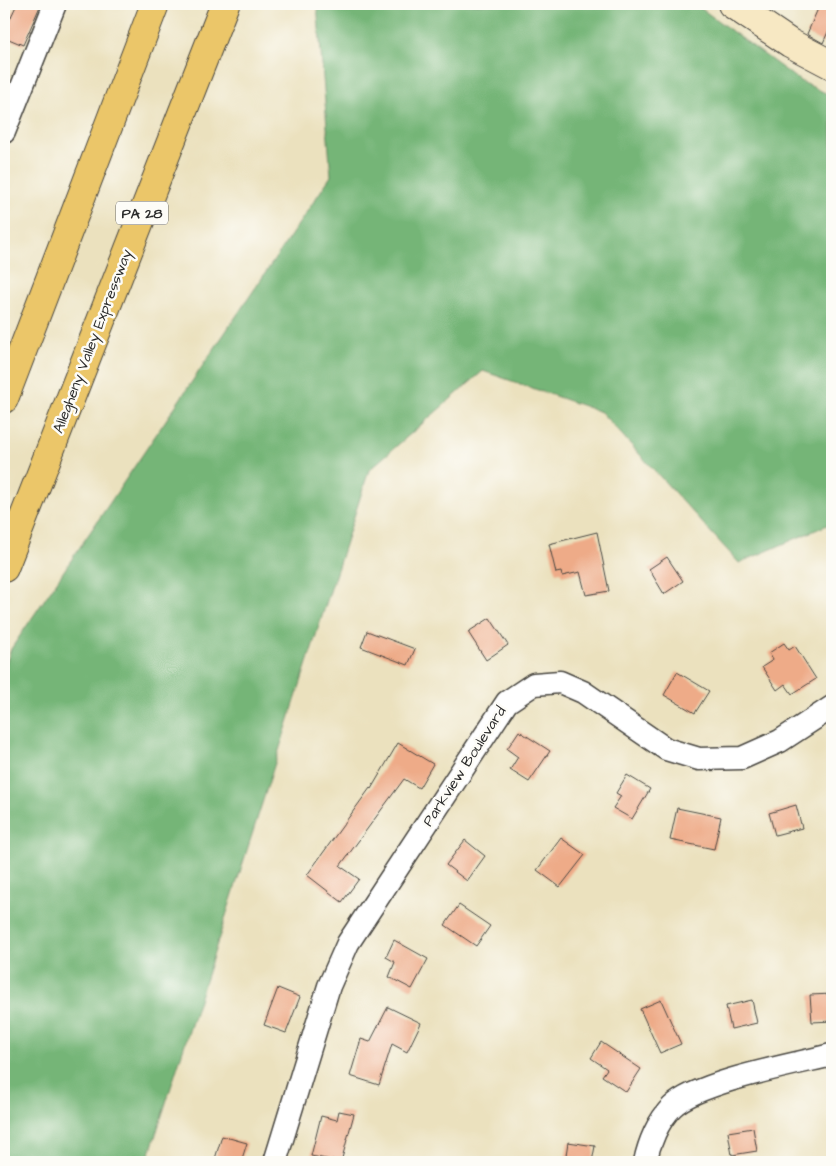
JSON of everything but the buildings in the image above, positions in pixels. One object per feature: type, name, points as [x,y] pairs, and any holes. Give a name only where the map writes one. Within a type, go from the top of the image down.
[{"type":"highway","points":[[4,399],[155,4]]},
{"type":"highway","name":"Allegheny Valley Expressway","points":[[4,568],[225,4]]},
{"type":"street","points":[[5,126],[55,4]]},
{"type":"street","points":[[732,4],[790,43],[832,66]]},
{"type":"street","name":"Parkview Boulevard","points":[[274,1162],[329,986],[348,943],[507,702],[534,684],[560,682],[583,692],[666,749],[700,759],[742,758],[780,741],[832,708]]},
{"type":"street","points":[[645,1162],[655,1132],[672,1107],[708,1087],[832,1054]]},
{"type":"green space","points":[[317,4],[695,4],[800,81],[832,96],[832,523],[739,563],[601,412],[483,371],[369,470],[147,1162],[4,1162],[4,669],[11,649],[331,176]]}]
